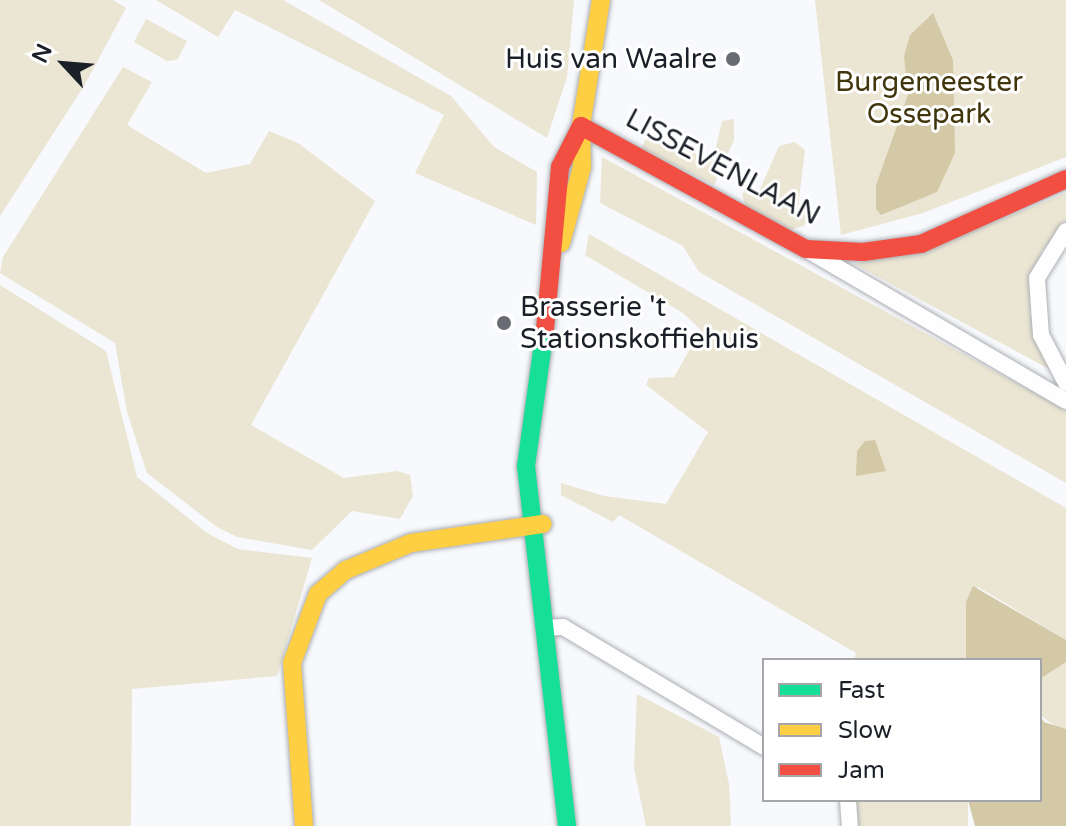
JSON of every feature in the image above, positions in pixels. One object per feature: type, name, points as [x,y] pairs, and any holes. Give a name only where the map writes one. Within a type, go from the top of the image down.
[{"type":"street","points":[[567,826],[538,524],[526,466],[556,255],[560,167],[581,126],[601,0]]},
{"type":"street","name":"LISSEVENLAAN","points":[[581,126],[806,249],[863,252],[921,244],[1066,179]]},
{"type":"street","points":[[1066,231],[1037,278],[1041,335],[1066,383]]},
{"type":"street","points":[[806,249],[1066,401]]},
{"type":"street","points":[[304,826],[292,663],[318,594],[346,570],[411,543],[538,524]]},
{"type":"street","points":[[547,628],[563,627],[762,746]]},
{"type":"street","points":[[848,802],[850,826]]},
{"type":"green space","points":[[0,0],[113,0],[126,8],[84,86],[0,216]]},
{"type":"green space","points":[[156,0],[283,0],[451,96],[494,147],[537,172],[536,225],[415,173],[444,115],[235,10],[218,37]]},
{"type":"green space","points":[[319,0],[574,0],[567,77],[547,138]]},
{"type":"green space","name":"Burgemeester Ossepark","points":[[815,0],[1066,0],[1066,157],[923,213],[841,235]]},
{"type":"green space","points":[[146,19],[187,41],[177,60],[167,61],[134,42]]},
{"type":"green space","points":[[123,67],[152,82],[127,125],[206,173],[250,164],[269,131],[298,143],[375,201],[251,425],[344,478],[397,471],[410,475],[413,496],[400,519],[352,511],[312,550],[237,537],[217,527],[147,473],[127,412],[115,343],[0,273],[3,257]]},
{"type":"green space","points":[[734,119],[734,140],[714,185],[641,148],[650,132],[704,158],[715,151],[722,121]]},
{"type":"green space","points":[[795,142],[805,150],[798,207],[812,210],[804,226],[786,231],[747,209],[742,195],[746,187],[758,194],[779,146]]},
{"type":"green space","points":[[602,157],[1066,410],[1066,483],[699,272],[683,246],[600,203]]},
{"type":"green space","points":[[1066,193],[1066,220],[1042,251],[1031,280],[1030,313],[1051,370],[854,264],[941,244]]},
{"type":"green space","points":[[589,234],[1066,508],[1066,640],[978,587],[966,602],[966,658],[855,658],[856,653],[619,515],[613,522],[561,495],[561,483],[604,496],[666,504],[708,432],[646,385],[649,378],[674,377],[701,330],[683,313],[585,255]]},
{"type":"green space","points":[[0,285],[106,351],[137,477],[207,533],[238,549],[312,558],[277,676],[132,689],[131,826],[0,826]]},
{"type":"green space","points":[[1066,662],[1066,729],[1059,729],[1042,716],[1042,678]]},
{"type":"green space","points":[[637,694],[719,737],[729,784],[731,826],[646,826],[634,768]]},
{"type":"green space","points":[[851,802],[968,802],[968,826],[851,826]]},
{"type":"shaded area","points":[[933,13],[953,60],[955,153],[937,192],[881,215],[876,209],[876,185],[908,95],[904,56],[910,35]]},
{"type":"shaded area","points":[[875,440],[886,471],[856,476],[857,451],[865,441]]},
{"type":"shaded area","points":[[973,586],[1066,640],[1066,662],[1042,678],[1042,658],[966,658],[966,602]]},
{"type":"shaded area","points":[[1042,718],[1044,722],[1066,729],[1066,826],[975,826],[969,802],[1042,802]]},
{"type":"traffic: fast","points":[[545,329],[526,466],[567,826]]},
{"type":"traffic: slow","points":[[561,243],[582,167],[581,126],[601,0]]},
{"type":"traffic: slow","points":[[304,826],[292,663],[318,594],[346,570],[411,543],[543,524]]},
{"type":"traffic: jam","points":[[581,126],[806,249],[863,252],[921,244],[1066,179]]},
{"type":"traffic: jam","points":[[545,329],[560,167],[581,126]]},
{"type":"place","name":"Huis van Waalre","points":[[733,59]]},
{"type":"place","name":"Brasserie 't Stationskoffiehuis","points":[[504,323]]}]
